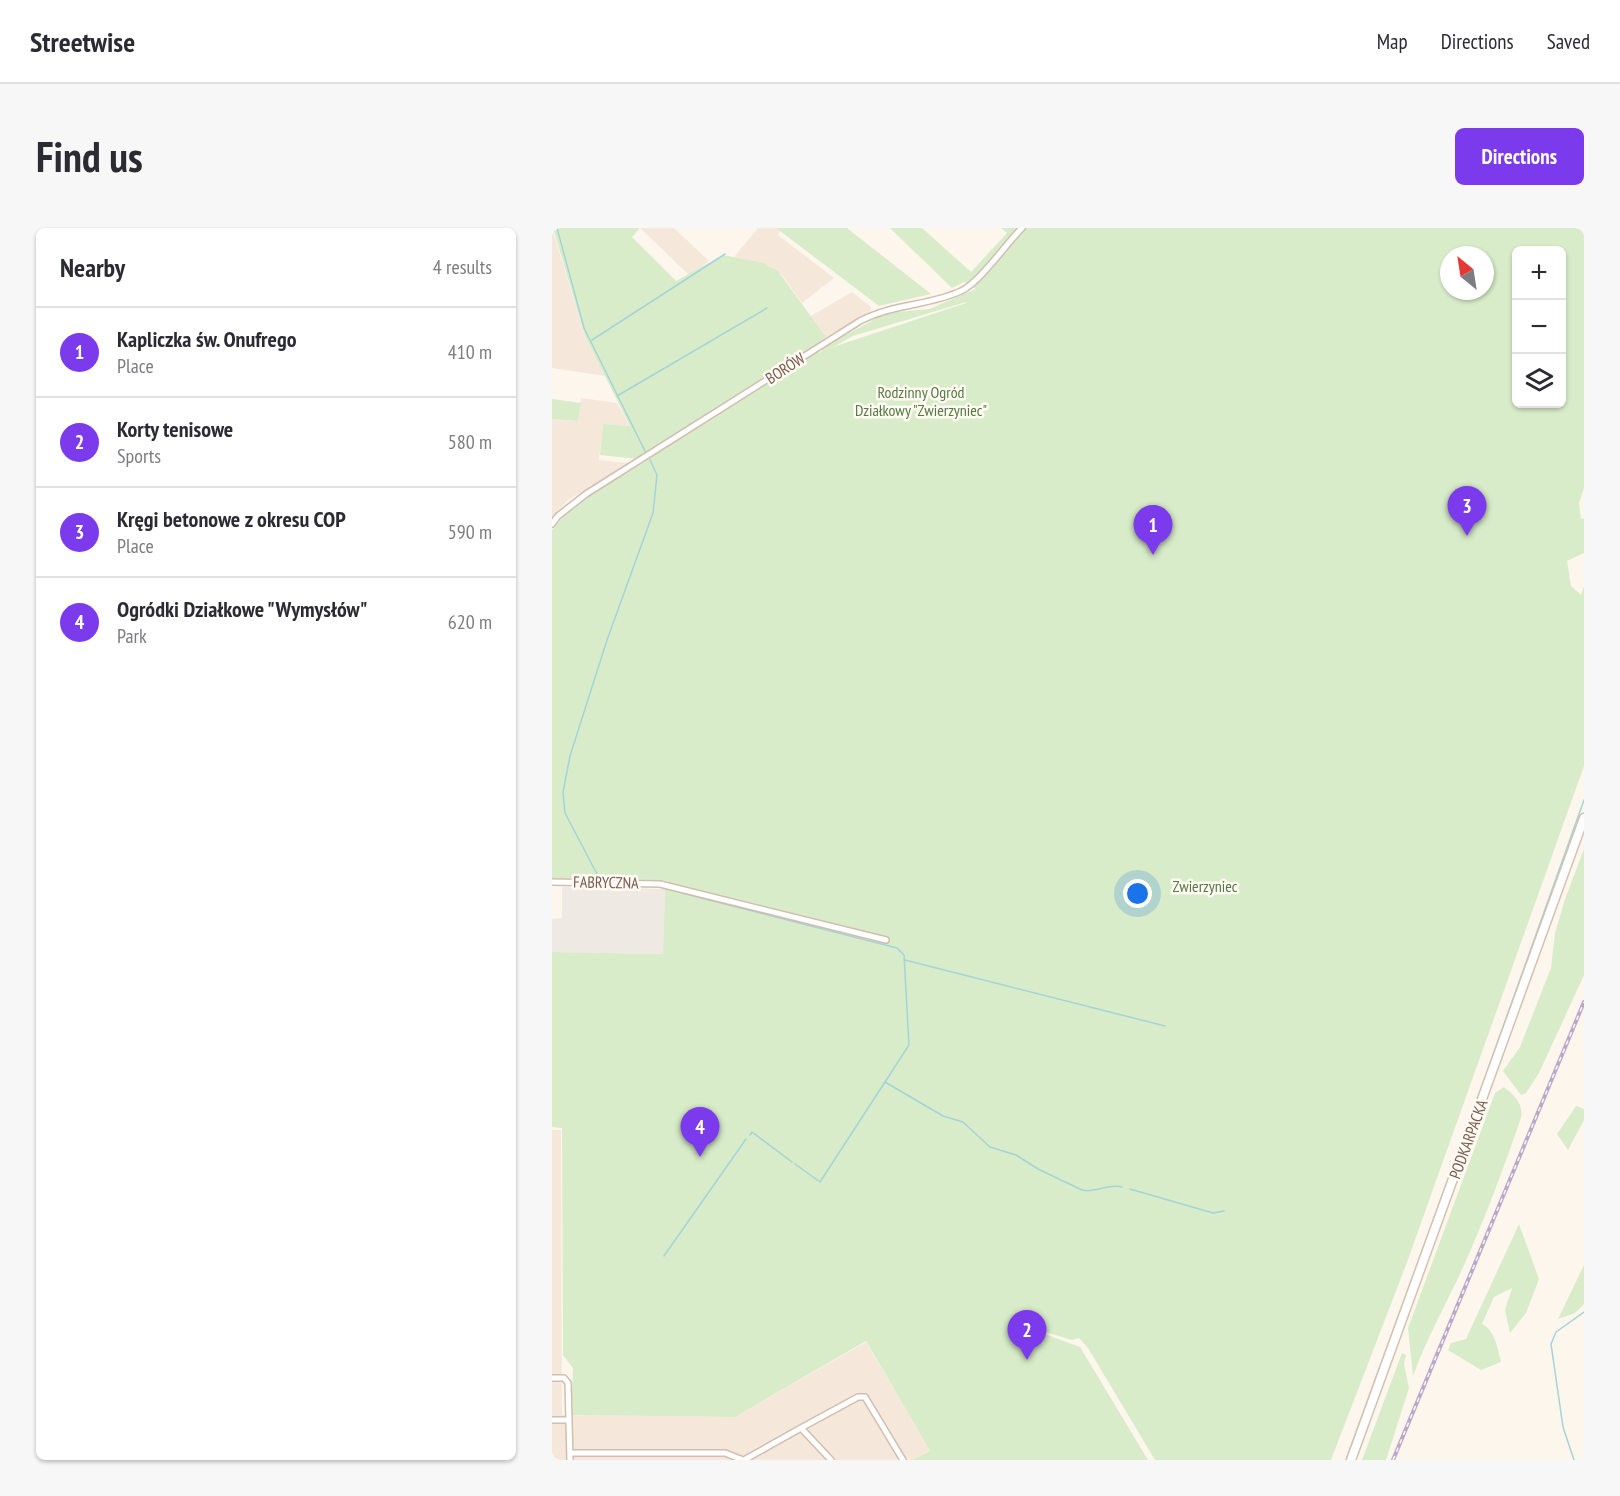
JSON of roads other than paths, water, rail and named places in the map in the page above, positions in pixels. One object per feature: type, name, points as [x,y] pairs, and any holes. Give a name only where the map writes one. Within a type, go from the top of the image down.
[{"type":"main road","name":"PODKARPACKA","points":[[1351,1460],[1584,818]]},
{"type":"street","name":"BORÓW","points":[[552,524],[558,516],[586,494],[860,321],[883,310],[947,296],[969,287],[1022,228]]},
{"type":"street","name":"FABRYCZNA","points":[[552,882],[660,884],[886,940]]},
{"type":"street","points":[[552,1378],[564,1378],[568,1383],[570,1460]]},
{"type":"street","points":[[570,1453],[636,1457],[718,1453],[731,1454],[743,1460],[858,1397],[865,1397],[903,1460]]},
{"type":"street","points":[[552,1420],[568,1420]]},
{"type":"street","points":[[801,1428],[831,1460]]},
{"type":"waterway","points":[[557,228],[584,328],[646,453]]},
{"type":"waterway","points":[[592,340],[725,254]]},
{"type":"waterway","points":[[617,396],[767,308]]},
{"type":"waterway","points":[[598,876],[565,813],[563,792],[570,756],[607,640],[653,513],[657,475],[650,460]]},
{"type":"waterway","points":[[1488,1069],[1584,800]]},
{"type":"waterway","points":[[682,893],[897,948],[904,955],[909,1045],[820,1182],[795,1164]]},
{"type":"waterway","points":[[905,960],[1165,1026]]},
{"type":"waterway","points":[[1346,1460],[1486,1075]]},
{"type":"waterway","points":[[885,1082],[943,1116],[963,1122],[990,1147],[1016,1155],[1038,1169],[1082,1190],[1122,1187]]},
{"type":"waterway","points":[[750,1135],[752,1132],[792,1162]]},
{"type":"waterway","points":[[664,1256],[746,1139]]},
{"type":"waterway","points":[[1130,1189],[1213,1213],[1224,1211]]},
{"type":"waterway","points":[[1574,1460],[1563,1427],[1551,1344],[1556,1332],[1584,1312]]},
{"type":"railway","points":[[1393,1460],[1584,1002]]},
{"type":"place","name":"Kręgi betonowe z okresu COP","points":[[1467,536]]},
{"type":"place","name":"Kapliczka św. Onufrego","points":[[1153,555]]},
{"type":"place","name":"Ogródki Działkowe \"Wymysłów\"","points":[[700,1157]]},
{"type":"place","name":"Korty tenisowe","points":[[1027,1360]]},
{"type":"park label","name":"Rodzinny Ogród Działkowy \"Zwierzyniec\"","points":[[921,401]]},
{"type":"park label","name":"Zwierzyniec","points":[[1205,886]]}]
